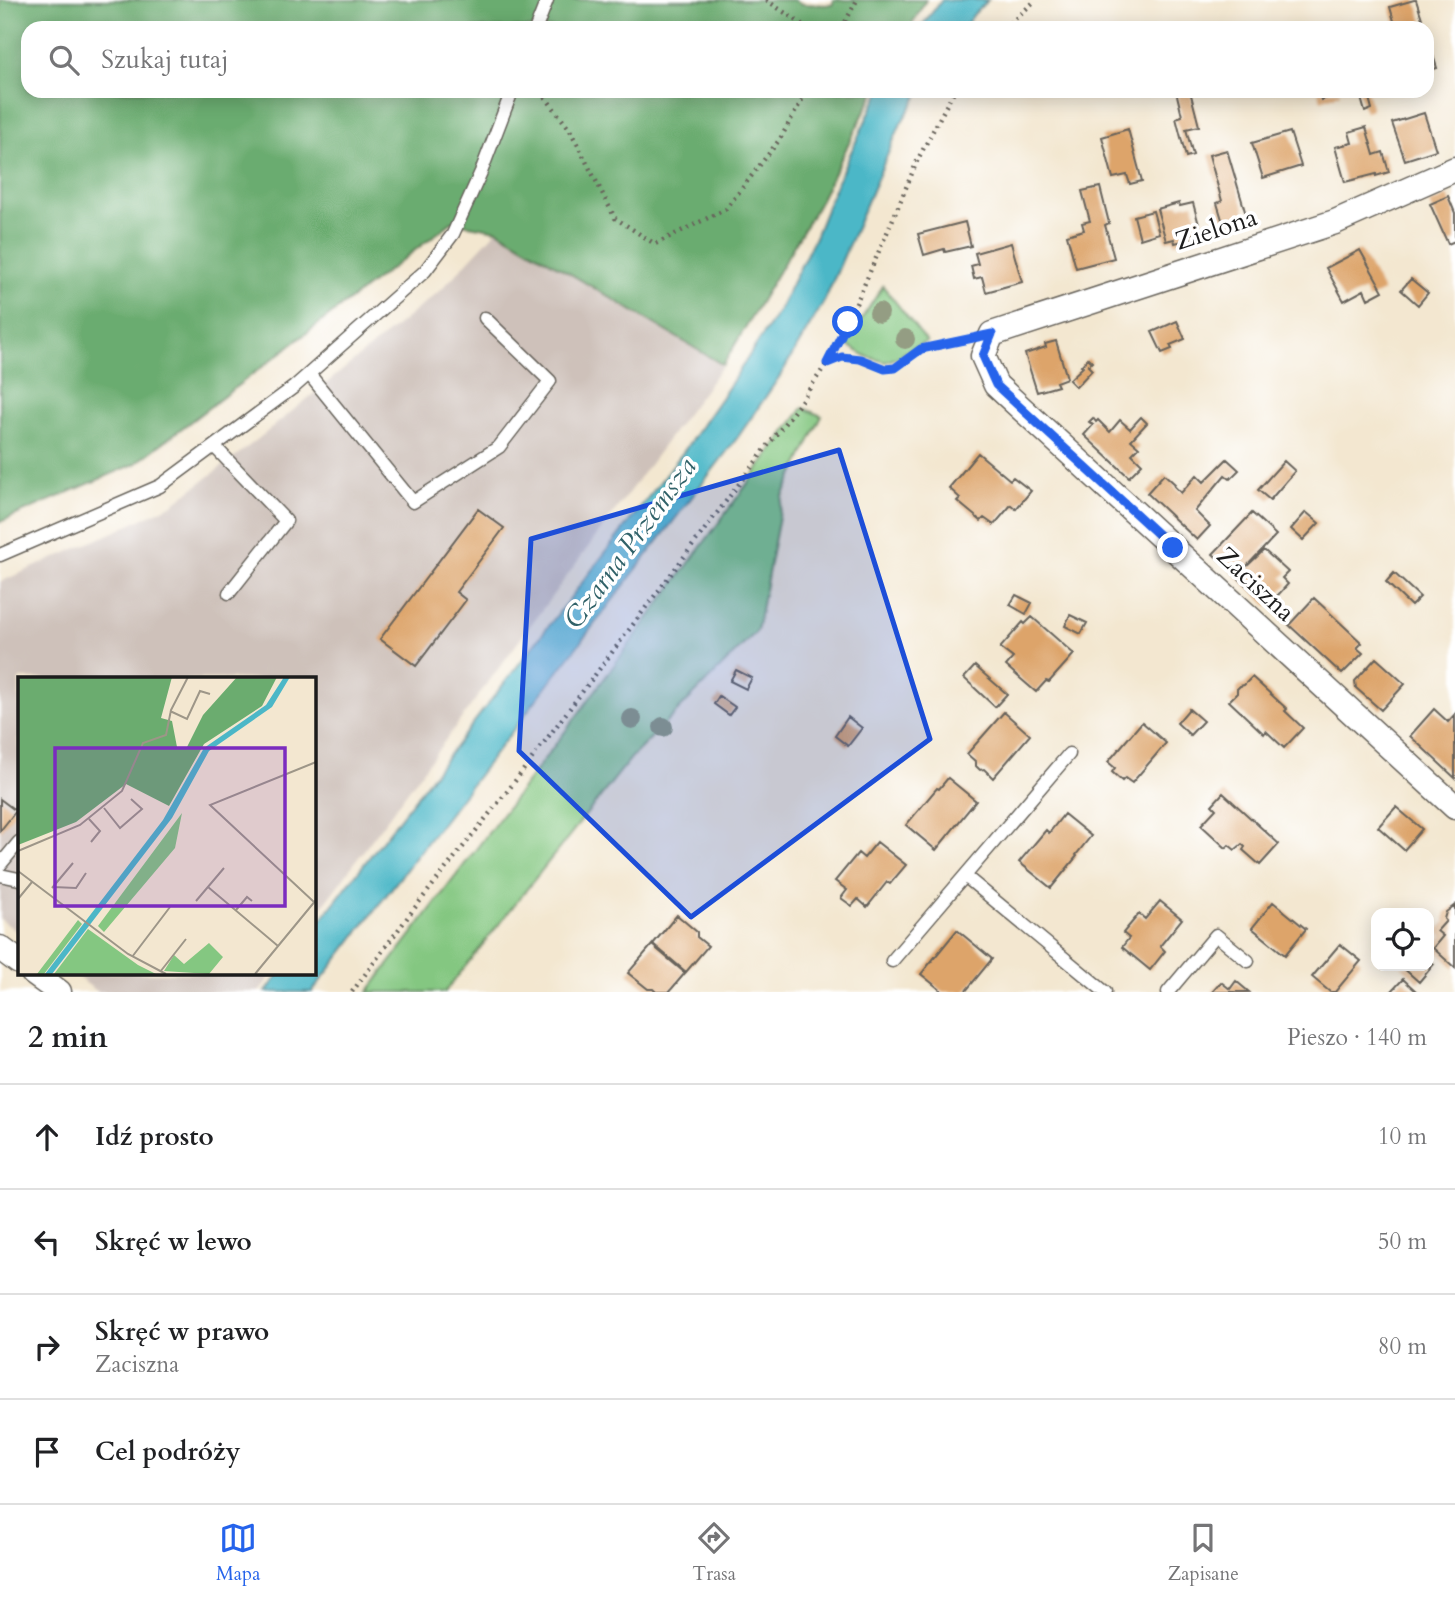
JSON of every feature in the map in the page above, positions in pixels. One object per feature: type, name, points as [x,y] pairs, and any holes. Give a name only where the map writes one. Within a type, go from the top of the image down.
[{"type":"street","name":"Zielona","points":[[992,334],[1335,222],[1455,169]]},
{"type":"street","name":"Zaciszna","points":[[992,334],[983,356],[996,385],[1455,807]]},
{"type":"street","points":[[0,948],[18,961]]},
{"type":"street","points":[[34,974],[59,992]]},
{"type":"lane","points":[[539,21],[547,0]]},
{"type":"lane","points":[[0,555],[160,486],[294,387],[425,271],[453,234],[481,172],[509,98]]},
{"type":"lane","points":[[309,374],[413,502],[499,447],[550,381],[485,318]]},
{"type":"lane","points":[[214,446],[286,522],[229,593]]},
{"type":"lane","points":[[892,961],[1069,754]]},
{"type":"lane","points":[[0,865],[18,843]]},
{"type":"lane","points":[[0,875],[18,879]]},
{"type":"lane","points":[[965,876],[1105,992]]},
{"type":"lane","points":[[1168,992],[1216,935],[1248,961]]},
{"type":"path","points":[[766,0],[798,21]]},
{"type":"path","points":[[846,21],[857,0]]},
{"type":"path","points":[[1013,21],[1036,0]]},
{"type":"path","points":[[546,98],[570,130],[615,218],[655,244],[726,209],[780,139],[803,98]]},
{"type":"path","points":[[352,992],[509,789],[797,407],[827,363],[848,322],[918,159],[950,98]]},
{"type":"path","points":[[827,363],[842,357],[860,359],[885,369],[895,368],[921,349],[992,334]]},
{"type":"highlighted area","points":[[839,450],[930,739],[691,917],[519,751],[531,539]]},
{"type":"shaded area","points":[[497,230],[723,365],[315,916],[315,677],[18,677],[18,932],[0,919],[0,582],[173,504],[258,439],[442,289]]},
{"type":"shaded area","points":[[73,974],[272,974],[259,992],[98,992]]},
{"type":"green space","points":[[0,0],[794,0],[802,4],[832,5],[834,0],[926,0],[914,21],[21,21],[21,98],[872,98],[818,205],[723,365],[497,230],[452,222],[135,464],[0,522]]},
{"type":"green space","points":[[883,286],[927,342],[886,362],[868,357],[845,344]]},
{"type":"green space","points":[[803,408],[822,416],[783,496],[757,631],[632,757],[445,992],[368,992],[570,725]]},
{"type":"water","points":[[942,0],[988,0],[969,21],[926,21]]},
{"type":"water","name":"Czarna Przemsza","points":[[877,98],[917,98],[901,123],[825,300],[780,376],[738,437],[312,992],[266,992],[279,974],[315,974],[315,927],[684,451],[730,385],[779,310],[815,237]]},
{"type":"building","points":[[1416,0],[1423,21],[1394,21],[1390,7]]},
{"type":"building","points":[[1178,98],[1192,98],[1199,126],[1186,129],[1193,155],[1186,157],[1176,118],[1182,116]]},
{"type":"building","points":[[1361,98],[1369,98],[1372,109],[1365,112]]},
{"type":"building","points":[[1424,113],[1436,150],[1405,160],[1392,123]]},
{"type":"building","points":[[1366,127],[1374,155],[1383,152],[1389,172],[1345,182],[1335,147],[1352,143],[1349,132]]},
{"type":"building","points":[[1128,129],[1142,181],[1130,184],[1127,175],[1113,178],[1102,137]]},
{"type":"building","points":[[1290,132],[1301,166],[1263,178],[1252,143]]},
{"type":"building","points":[[1227,150],[1247,218],[1224,226],[1217,203],[1222,201],[1209,155]]},
{"type":"building","points":[[1100,187],[1109,223],[1105,225],[1114,258],[1076,268],[1067,235],[1084,230],[1082,223],[1090,221],[1082,191]]},
{"type":"building","points":[[1448,196],[1455,213],[1455,241],[1448,244],[1430,204]]},
{"type":"building","points":[[1179,203],[1180,206],[1193,203],[1201,232],[1190,235],[1191,239],[1175,243],[1174,239],[1166,241],[1157,209]]},
{"type":"building","points":[[1153,211],[1159,233],[1140,239],[1134,216]]},
{"type":"building","points":[[965,222],[971,246],[945,252],[944,249],[924,255],[918,234]]},
{"type":"building","points":[[1011,243],[1022,282],[986,292],[982,277],[974,279],[971,266],[978,264],[975,253]]},
{"type":"building","points":[[1360,250],[1383,291],[1368,299],[1364,290],[1344,301],[1326,268]]},
{"type":"building","points":[[1411,279],[1428,293],[1418,305],[1401,290]]},
{"type":"building","points":[[1177,321],[1185,339],[1170,345],[1172,349],[1162,353],[1152,332]]},
{"type":"building","points":[[1056,341],[1067,378],[1056,382],[1058,386],[1037,392],[1025,354]]},
{"type":"building","points":[[1088,358],[1092,362],[1088,366],[1092,370],[1076,387],[1069,380]]},
{"type":"building","points":[[1141,417],[1147,423],[1131,440],[1139,447],[1132,454],[1142,464],[1129,477],[1084,435],[1093,425],[1089,422],[1093,418],[1110,432],[1120,420],[1130,429]]},
{"type":"building","points":[[978,453],[1010,480],[1013,477],[1031,491],[1016,509],[1011,505],[994,525],[984,518],[981,521],[957,501],[960,498],[949,488]]},
{"type":"building","points":[[1227,459],[1239,470],[1230,479],[1225,475],[1195,511],[1210,526],[1197,540],[1147,493],[1164,474],[1181,493],[1197,475],[1204,482]]},
{"type":"building","points":[[1284,461],[1295,471],[1270,500],[1258,490]]},
{"type":"building","points":[[478,509],[504,528],[456,592],[466,600],[416,666],[380,639]]},
{"type":"building","points":[[1306,512],[1319,523],[1303,540],[1291,529]]},
{"type":"building","points":[[1252,513],[1276,535],[1245,568],[1264,550],[1288,572],[1282,578],[1288,584],[1268,606],[1213,554]]},
{"type":"building","points":[[1394,573],[1420,597],[1411,606],[1386,582]]},
{"type":"building","points":[[1016,595],[1032,603],[1026,614],[1010,605]]},
{"type":"building","points":[[1314,598],[1362,643],[1357,648],[1363,653],[1342,674],[1289,625]]},
{"type":"building","points":[[1070,615],[1087,623],[1081,634],[1065,626]]},
{"type":"building","points":[[1032,617],[1074,654],[1049,682],[1046,681],[1036,692],[1006,666],[1013,658],[1000,648],[1023,622],[1025,624]]},
{"type":"building","points":[[1376,658],[1405,684],[1381,710],[1356,688],[1355,681]]},
{"type":"building","points":[[975,666],[1007,694],[995,707],[964,678]]},
{"type":"building","points":[[736,670],[752,678],[746,689],[730,681]]},
{"type":"building","points":[[1252,677],[1287,709],[1285,711],[1303,728],[1284,748],[1266,731],[1264,734],[1229,701],[1237,693],[1237,689]]},
{"type":"building","points":[[719,696],[735,707],[729,715],[714,704]]},
{"type":"building","points":[[1189,709],[1203,721],[1190,735],[1177,723]]},
{"type":"building","points":[[1434,709],[1448,722],[1455,714],[1455,778],[1410,736]]},
{"type":"building","points":[[1004,712],[1030,735],[993,778],[984,769],[980,770],[967,754]]},
{"type":"building","points":[[848,717],[862,728],[848,746],[835,736]]},
{"type":"building","points":[[1142,722],[1166,743],[1132,783],[1125,778],[1122,781],[1112,772],[1115,768],[1108,762]]},
{"type":"building","points":[[948,778],[976,801],[936,850],[906,825]]},
{"type":"building","points":[[1223,793],[1279,844],[1260,865],[1243,850],[1245,847],[1242,844],[1235,850],[1229,845],[1226,848],[1201,825],[1216,809],[1212,805]]},
{"type":"building","points":[[0,799],[16,811],[0,831]]},
{"type":"building","points":[[1396,807],[1422,829],[1404,850],[1378,827]]},
{"type":"building","points":[[1064,814],[1091,836],[1051,888],[1019,862],[1046,830],[1049,833]]},
{"type":"building","points":[[877,842],[906,865],[890,884],[887,882],[867,907],[858,899],[852,906],[841,898],[847,890],[835,881],[858,853],[864,858]]},
{"type":"building","points":[[1160,901],[1182,919],[1160,946],[1165,951],[1150,970],[1122,947],[1129,938],[1123,933],[1139,914],[1145,919]]},
{"type":"building","points":[[1273,902],[1306,929],[1285,955],[1252,928]]},
{"type":"building","points":[[1455,905],[1455,968],[1434,949],[1443,936],[1437,931],[1446,921],[1446,912]]},
{"type":"building","points":[[677,915],[697,932],[697,937],[708,946],[686,972],[653,944]]},
{"type":"building","points":[[957,930],[992,959],[965,992],[943,992],[921,974]]},
{"type":"building","points":[[1340,944],[1361,961],[1335,992],[1330,992],[1312,977]]},
{"type":"building","points":[[652,945],[685,973],[669,992],[648,989],[628,973]]},
{"type":"building","points":[[1407,971],[1428,971],[1419,982]]},
{"type":"building","points":[[1403,979],[1417,992],[1391,992]]},
{"type":"building","points":[[1236,981],[1249,992],[1212,992],[1221,982],[1230,989]]},
{"type":"route","points":[[848,322],[827,363],[842,357],[860,359],[885,369],[895,368],[921,349],[992,334],[983,356],[996,385],[1173,548]]}]
